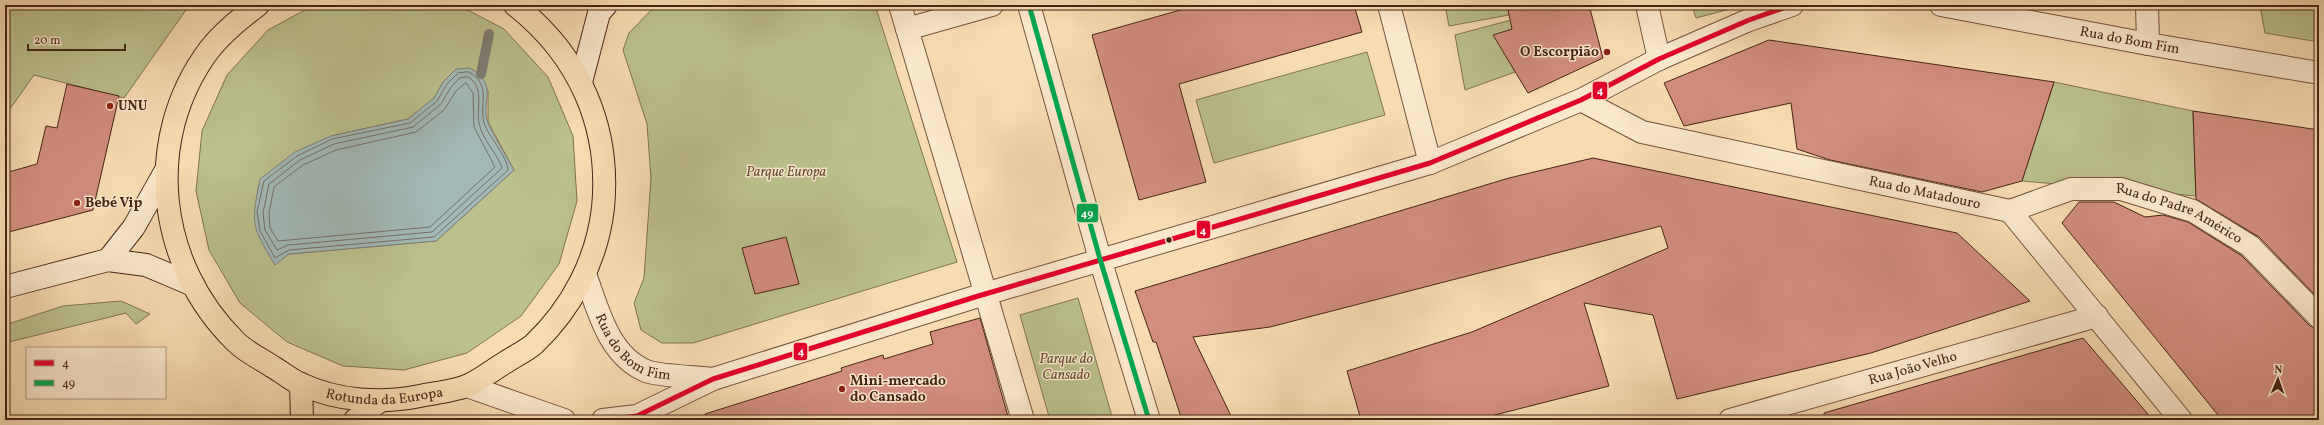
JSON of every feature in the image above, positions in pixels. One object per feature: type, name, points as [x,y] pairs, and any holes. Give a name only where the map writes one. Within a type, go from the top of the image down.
[{"type":"main road","name":"Rotunda da Europa","points":[[258,5],[226,30],[209,50],[181,100],[170,134],[166,170],[170,229],[191,284],[210,314],[238,345],[301,384],[339,396],[380,401],[399,401],[467,386],[532,345],[562,312],[585,274],[600,229],[605,181],[598,126],[582,82],[547,34],[515,5]]},
{"type":"main road","points":[[301,384],[302,420]]},
{"type":"main road","points":[[355,420],[380,401]]},
{"type":"street","points":[[582,82],[599,13],[606,5]]},
{"type":"street","points":[[900,5],[1023,420]]},
{"type":"street","points":[[907,29],[992,5]]},
{"type":"street","points":[[1029,5],[1100,260],[1148,420]]},
{"type":"street","points":[[1389,5],[1430,163]]},
{"type":"street","points":[[1647,5],[1659,59]]},
{"type":"street","name":"Rua do Bom Fim","points":[[603,420],[637,416],[713,379],[985,294],[1430,163],[1581,100],[1659,59],[1749,20],[1792,5]]},
{"type":"street","name":"Rua do Bom Fim","points":[[1941,5],[1963,7],[2148,44],[2319,73]]},
{"type":"street","points":[[2147,5],[2148,44]]},
{"type":"street","name":"Rua do Matadouro","points":[[1581,100],[1642,132],[2010,211]]},
{"type":"street","points":[[108,260],[134,227],[166,170]]},
{"type":"street","name":"Rua do Padre Américo","points":[[2010,211],[2071,189],[2121,189],[2193,211],[2250,246],[2319,317]]},
{"type":"street","points":[[2010,211],[2181,420]]},
{"type":"street","points":[[5,286],[108,260],[146,265],[191,284]]},
{"type":"street","name":"Rua do Bom Fim","points":[[585,274],[609,338],[635,365],[647,372],[713,379]]},
{"type":"street","name":"Rua João Velho","points":[[1730,420],[2097,316]]},
{"type":"street","points":[[467,386],[564,420]]},
{"type":"green space","points":[[5,5],[185,5],[188,7],[124,98],[34,75],[5,116]]},
{"type":"green space","points":[[314,5],[458,5],[504,29],[548,77],[573,136],[577,201],[559,264],[521,316],[467,353],[404,370],[343,366],[287,342],[240,303],[209,250],[196,191],[202,131],[227,75],[268,30]],"holes":[[[443,82],[488,90],[488,122],[514,170],[436,241],[289,254],[331,136],[408,119],[435,98]]]},
{"type":"green space","name":"Parque Europa","points":[[656,5],[875,5],[957,262],[693,343],[662,343],[641,330],[634,303],[644,278],[651,178],[647,124],[623,50],[629,33]]},
{"type":"green space","points":[[1445,5],[1507,5],[1509,15],[1449,26]]},
{"type":"green space","points":[[1692,5],[1740,5],[1741,6],[1696,18]]},
{"type":"green space","points":[[2319,5],[2319,42],[2265,33],[2260,6]]},
{"type":"green space","points":[[1511,20],[1512,29],[1494,35],[1515,72],[1465,90],[1455,35]]},
{"type":"green space","points":[[1367,52],[1385,115],[1214,163],[1196,100]]},
{"type":"green space","points":[[2054,82],[2193,111],[2196,196],[2022,181]]},
{"type":"green space","name":"Parque do Cansado","points":[[1078,298],[1113,420],[1050,420],[1020,315]]},
{"type":"green space","points":[[121,301],[150,314],[136,324],[126,313],[5,343],[5,325],[63,306]]},
{"type":"water","points":[[470,68],[484,81],[487,88],[486,115],[488,123],[514,170],[436,241],[289,254],[275,265],[257,233],[255,224],[255,206],[260,179],[295,152],[331,136],[408,119],[434,98],[443,82],[456,69]]},
{"type":"building","points":[[1198,5],[1354,5],[1362,32],[1179,84],[1206,182],[1139,200],[1092,35]]},
{"type":"building","points":[[1507,5],[1589,5],[1603,58],[1528,93],[1493,35],[1512,29]]},
{"type":"building","points":[[1769,40],[2054,82],[2022,181],[1982,192],[1830,160],[1797,149],[1791,103],[1684,126],[1664,83]]},
{"type":"building","points":[[67,84],[119,96],[93,210],[5,233],[5,173],[37,164],[46,126],[57,128]]},
{"type":"building","points":[[2193,111],[2319,130],[2319,299],[2259,237],[2196,199]]},
{"type":"building","points":[[1593,158],[1957,233],[2030,301],[1871,353],[1677,399],[1653,315],[1584,303],[1609,386],[1475,420],[1361,420],[1347,371],[1472,332],[1668,248],[1661,226],[1270,327],[1193,337],[1233,420],[1182,420],[1156,342],[1153,342],[1135,291],[1509,178]]},
{"type":"building","points":[[2079,202],[2114,202],[2145,217],[2163,215],[2188,222],[2242,256],[2310,326],[2319,329],[2319,420],[2222,420],[2062,223]]},
{"type":"building","points":[[786,237],[799,284],[755,294],[742,248]]},
{"type":"building","points":[[980,318],[1009,420],[706,420],[705,414],[842,371],[841,368],[883,355],[884,359],[933,344],[930,332]]},
{"type":"building","points":[[2083,338],[2153,420],[1825,420],[1824,413]]},
{"type":"waterway","points":[[481,74],[489,34]]},
{"type":"transit line","name":"49","points":[[1029,5],[1100,259],[1149,420]]},
{"type":"transit line","name":"4","points":[[603,420],[637,416],[713,379],[975,297],[1430,163],[1581,100],[1659,59],[1749,20],[1792,5]]},
{"type":"place","name":"O Escorpião","points":[[1607,52]]},
{"type":"place","name":"UNU","points":[[110,106]]},
{"type":"place","name":"Bebé Vip","points":[[77,203]]},
{"type":"place","name":"Mini-mercado do Cansado","points":[[842,389]]}]
